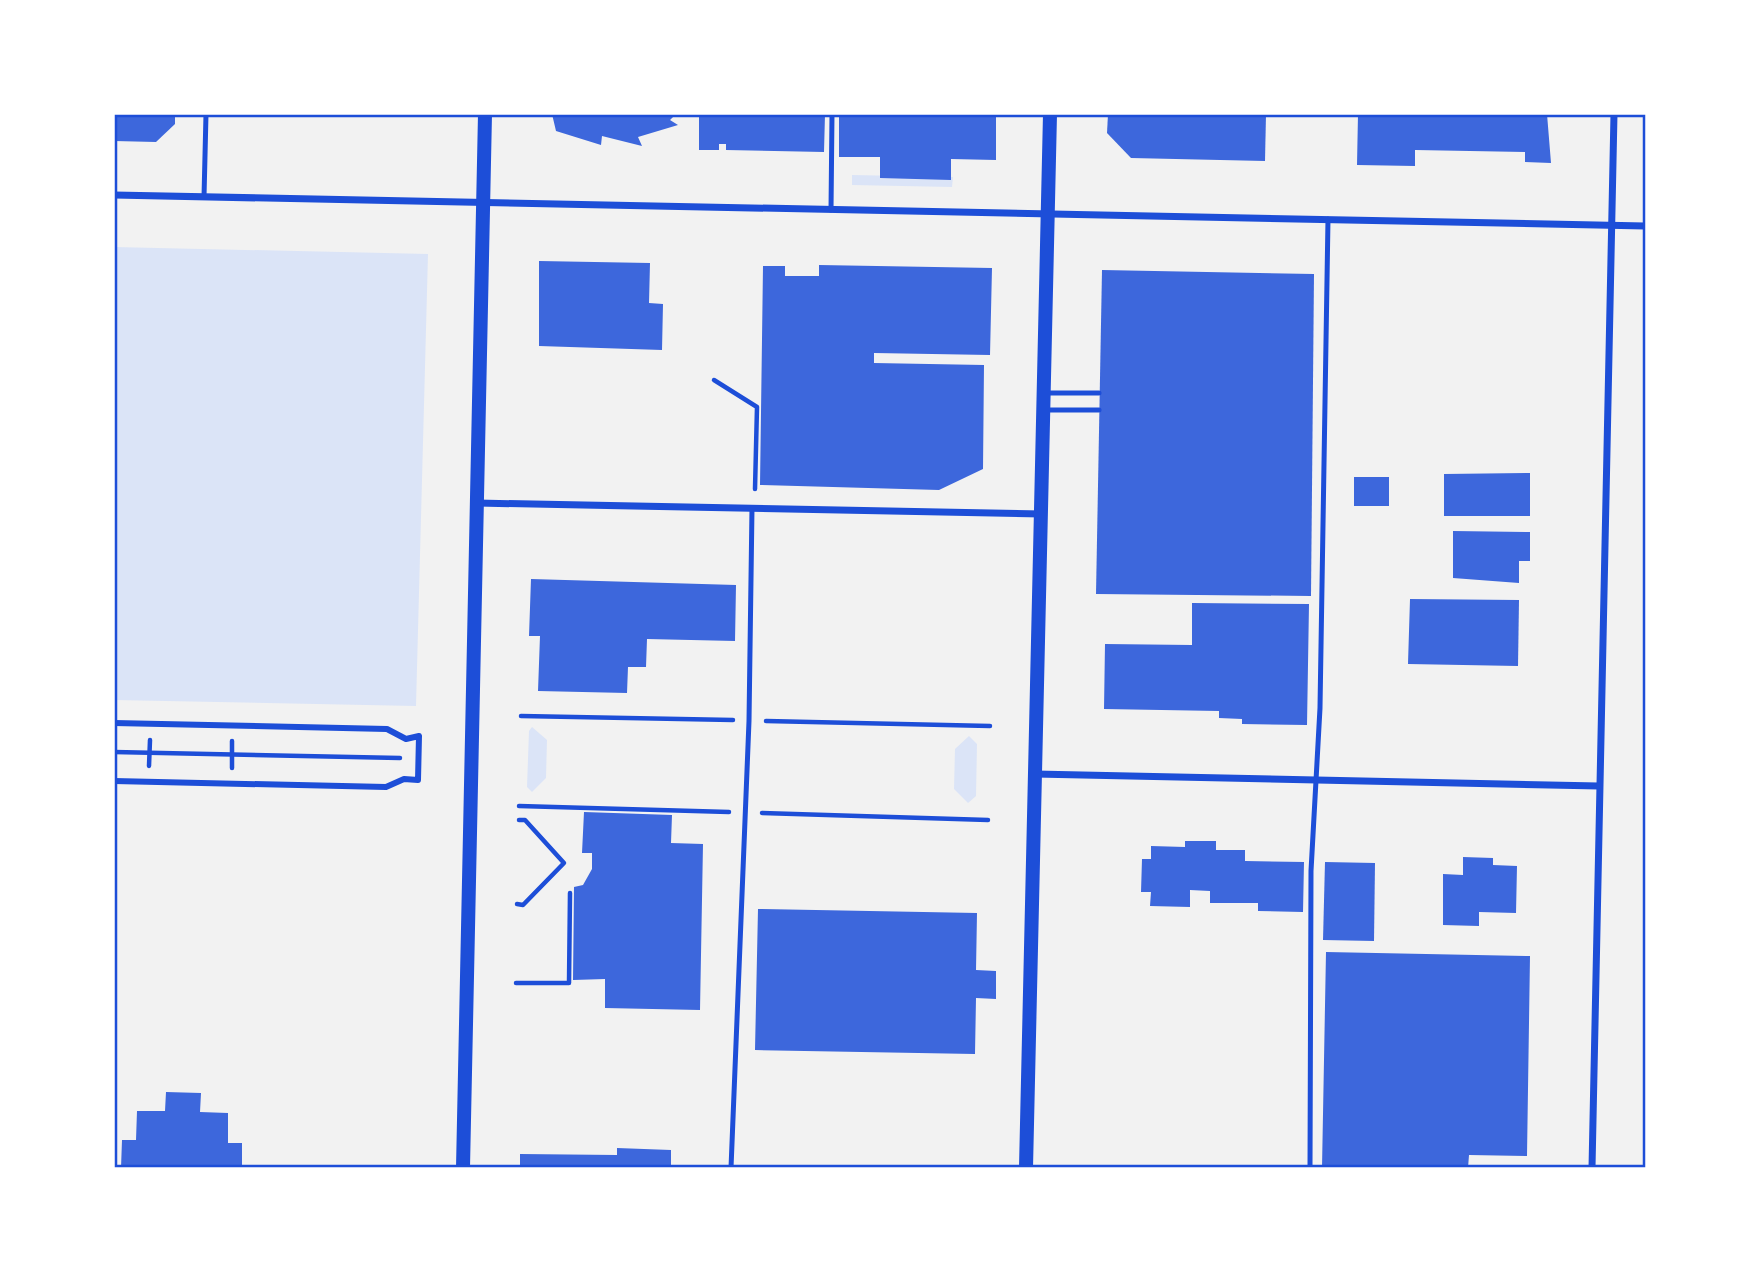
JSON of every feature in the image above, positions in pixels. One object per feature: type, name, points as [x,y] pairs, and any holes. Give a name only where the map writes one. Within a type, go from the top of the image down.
[{"type":"main road","points":[[463,1168],[485,114]]},
{"type":"main road","points":[[1027,1168],[1050,114]]},
{"type":"street","points":[[1592,1168],[1614,114]]},
{"type":"street","points":[[114,195],[1645,226]]},
{"type":"street","points":[[477,503],[1043,514]]},
{"type":"street","points":[[114,723],[387,729],[407,739],[419,736],[418,780],[404,779],[386,787],[114,781]]},
{"type":"street","points":[[1034,774],[1599,786]]},
{"type":"lane","points":[[204,197],[206,114]]},
{"type":"lane","points":[[831,210],[832,114]]},
{"type":"lane","points":[[1310,1168],[1314,780],[1320,708],[1328,219]]},
{"type":"lane","points":[[1045,393],[1099,393]]},
{"type":"lane","points":[[1045,410],[1099,410]]},
{"type":"lane","points":[[731,1168],[749,721],[752,508]]},
{"type":"path","points":[[714,380],[757,407],[755,489]]},
{"type":"path","points":[[149,782],[150,724]]},
{"type":"path","points":[[114,751],[418,758]]},
{"type":"path","points":[[517,904],[523,905],[564,863],[525,820],[519,820]]},
{"type":"path","points":[[516,983],[569,983],[570,893]]},
{"type":"shaded area","points":[[852,175],[953,177],[952,187],[852,185]]},
{"type":"shaded area","points":[[114,247],[428,254],[416,706],[114,700]]},
{"type":"shaded area","points":[[532,727],[547,740],[546,778],[532,792],[527,787],[529,731]]},
{"type":"shaded area","points":[[969,736],[977,744],[976,796],[968,803],[954,789],[955,749]]},
{"type":"building","points":[[114,114],[175,114],[175,124],[156,142],[114,141]]},
{"type":"building","points":[[552,114],[676,114],[670,120],[678,125],[638,137],[642,146],[602,136],[601,145],[556,131]]},
{"type":"building","points":[[699,114],[825,114],[824,152],[726,150],[726,144],[719,144],[719,150],[699,150]]},
{"type":"building","points":[[839,114],[996,114],[996,160],[951,159],[951,180],[880,178],[880,157],[839,157]]},
{"type":"building","points":[[1108,114],[1266,114],[1265,161],[1131,158],[1107,133]]},
{"type":"building","points":[[1358,114],[1547,114],[1551,163],[1525,162],[1525,152],[1415,150],[1415,166],[1357,165]]},
{"type":"building","points":[[539,261],[650,263],[649,303],[663,304],[662,350],[539,346]]},
{"type":"building","points":[[819,265],[992,268],[990,355],[874,353],[874,363],[984,365],[983,469],[939,490],[760,485],[763,266],[785,266],[785,276],[819,276]]},
{"type":"building","points":[[1102,270],[1314,274],[1311,596],[1096,594]]},
{"type":"building","points":[[1530,473],[1530,516],[1444,516],[1444,474]]},
{"type":"building","points":[[1354,477],[1389,477],[1389,506],[1354,506]]},
{"type":"building","points":[[1453,531],[1530,532],[1530,561],[1519,561],[1519,583],[1453,578]]},
{"type":"building","points":[[531,579],[736,585],[735,641],[647,639],[646,667],[628,667],[627,693],[538,691],[540,636],[529,636]]},
{"type":"building","points":[[1410,599],[1519,600],[1518,666],[1408,664]]},
{"type":"building","points":[[1192,603],[1309,604],[1307,725],[1242,724],[1242,719],[1219,718],[1219,711],[1104,709],[1105,644],[1192,645]]},
{"type":"building","points":[[584,812],[672,815],[671,843],[703,844],[700,1010],[605,1008],[605,979],[573,980],[574,887],[583,885],[592,869],[592,853],[582,853]]},
{"type":"building","points":[[1185,841],[1216,841],[1216,850],[1245,850],[1245,861],[1304,862],[1303,912],[1258,911],[1258,903],[1210,903],[1210,891],[1190,890],[1190,907],[1150,906],[1151,892],[1141,892],[1142,859],[1151,859],[1151,846],[1185,847]]},
{"type":"building","points":[[1463,857],[1493,858],[1493,865],[1517,866],[1516,913],[1479,912],[1479,926],[1443,925],[1443,874],[1463,875]]},
{"type":"building","points":[[1325,862],[1375,863],[1374,941],[1323,940]]},
{"type":"building","points":[[758,909],[977,913],[976,970],[996,971],[996,999],[976,998],[975,1054],[755,1050]]},
{"type":"building","points":[[1326,952],[1530,956],[1527,1156],[1469,1155],[1468,1168],[1322,1168]]},
{"type":"building","points":[[166,1092],[201,1093],[200,1112],[228,1113],[228,1143],[242,1143],[242,1168],[121,1168],[122,1140],[136,1140],[137,1111],[165,1111]]},
{"type":"building","points":[[617,1148],[671,1150],[671,1168],[520,1168],[520,1154],[617,1155]]}]
